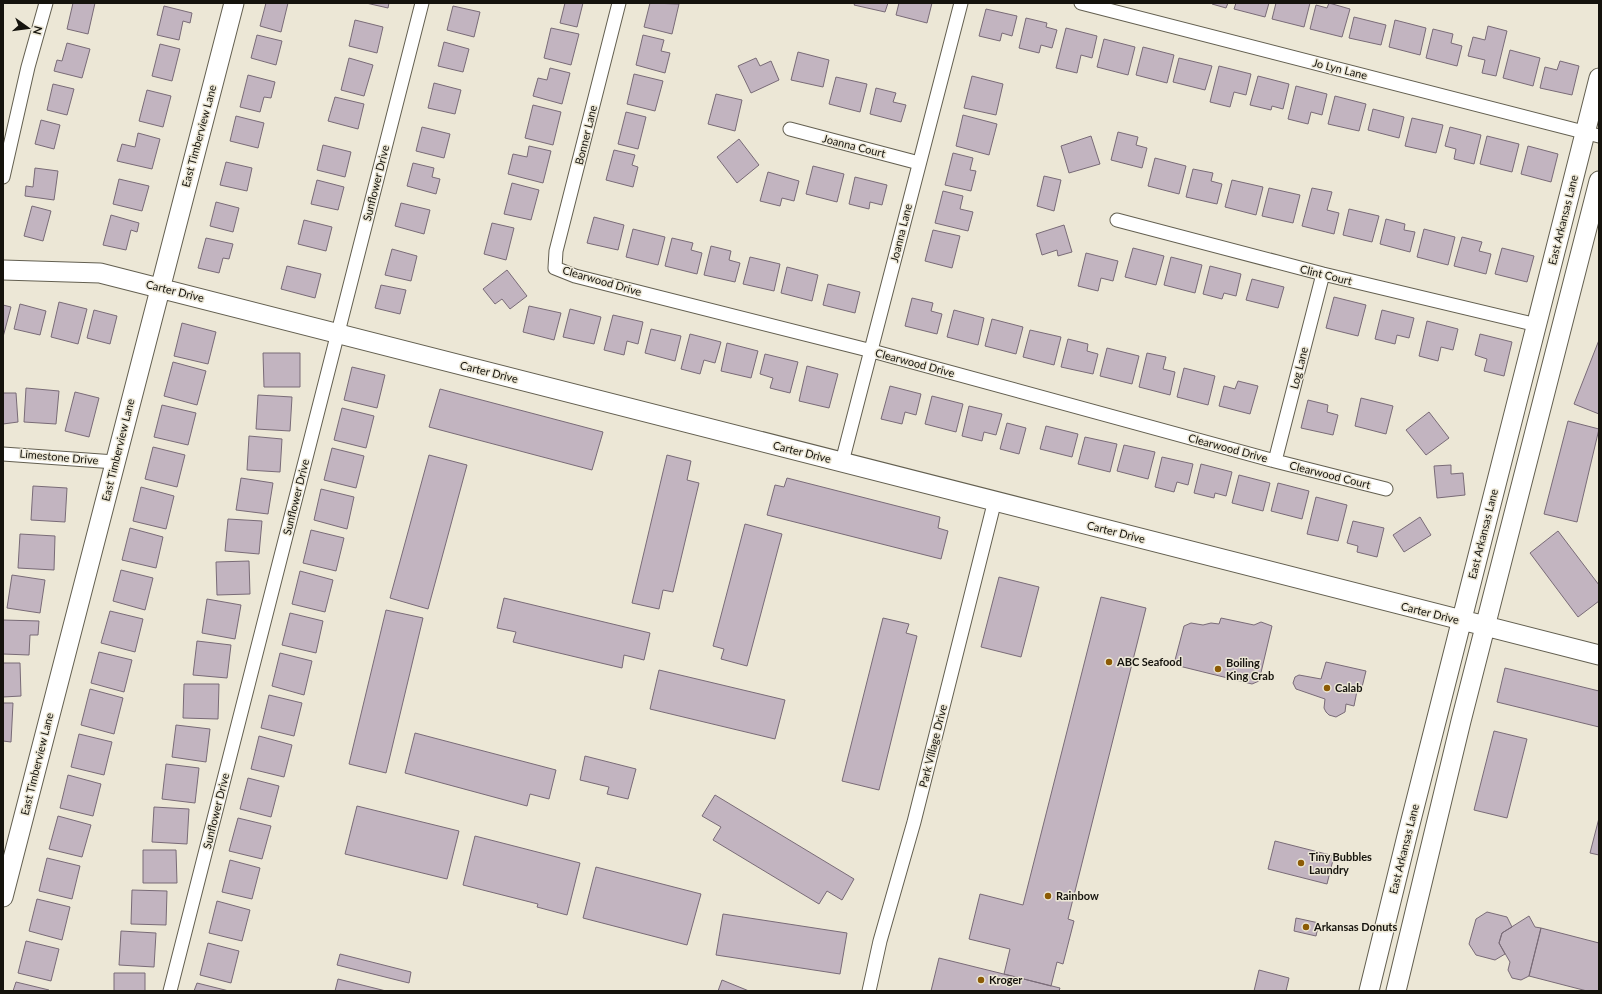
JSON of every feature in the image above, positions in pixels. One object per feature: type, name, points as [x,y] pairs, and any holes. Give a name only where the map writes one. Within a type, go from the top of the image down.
[{"type":"street","points":[[3,177],[28,67],[46,3]]},
{"type":"street","name":"East Timberview Lane","points":[[3,897],[234,3]]},
{"type":"street","name":"Sunflower Drive","points":[[170,991],[422,3]]},
{"type":"street","name":"Bonner Lane","points":[[555,268],[556,251],[619,3]]},
{"type":"street","name":"Joanna Lane","points":[[842,462],[961,3]]},
{"type":"street","name":"Jo Lyn Lane","points":[[1081,3],[1592,134]]},
{"type":"street","name":"East Arkansas Lane","points":[[1369,991],[1537,325],[1592,134],[1599,78]]},
{"type":"street","name":"Joanna Court","points":[[790,129],[919,162]]},
{"type":"street","points":[[1396,991],[1485,627],[1599,181]]},
{"type":"street","name":"Clint Court","points":[[1117,220],[1323,274],[1537,325]]},
{"type":"street","name":"Clearwood Drive","points":[[555,268],[575,276],[872,351],[1275,461]]},
{"type":"street","name":"Carter Drive","points":[[3,270],[100,272],[337,334],[995,500],[1485,627],[1599,655]]},
{"type":"street","name":"Log Lane","points":[[1275,461],[1323,274]]},
{"type":"street","name":"Limestone Drive","points":[[3,454],[115,462]]},
{"type":"street","name":"Clearwood Court","points":[[1275,461],[1386,489]]},
{"type":"street","name":"Park Village Drive","points":[[868,991],[880,941],[914,822],[995,500]]},
{"type":"building","points":[[73,3],[95,3],[88,34],[67,29]]},
{"type":"building","points":[[266,3],[288,3],[281,32],[260,26]]},
{"type":"building","points":[[366,3],[389,3],[388,8]]},
{"type":"building","points":[[565,3],[583,3],[577,27],[560,23]]},
{"type":"building","points":[[650,3],[679,4],[672,34],[644,27]]},
{"type":"building","points":[[855,3],[888,3],[885,12],[854,5]]},
{"type":"building","points":[[899,3],[932,3],[927,23],[896,15]]},
{"type":"building","points":[[1228,3],[1226,8],[1212,4]]},
{"type":"building","points":[[1236,3],[1269,3],[1265,17],[1234,9]]},
{"type":"building","points":[[1276,3],[1310,3],[1304,27],[1272,19]]},
{"type":"building","points":[[1329,3],[1350,9],[1342,37],[1310,29],[1316,5],[1327,8]]},
{"type":"building","points":[[164,6],[192,13],[190,23],[183,21],[179,40],[157,35]]},
{"type":"building","points":[[453,6],[480,12],[474,37],[447,30]]},
{"type":"building","points":[[986,9],[1017,16],[1012,36],[1002,33],[1000,41],[979,36]]},
{"type":"building","points":[[1354,17],[1386,25],[1381,45],[1349,38]]},
{"type":"building","points":[[1026,18],[1047,23],[1046,27],[1057,30],[1052,48],[1041,45],[1039,53],[1019,48]]},
{"type":"building","points":[[355,20],[383,27],[377,53],[349,46]]},
{"type":"building","points":[[1395,20],[1426,28],[1420,55],[1389,47]]},
{"type":"building","points":[[1488,26],[1507,31],[1496,76],[1482,73],[1485,60],[1468,56],[1473,37],[1485,40]]},
{"type":"building","points":[[551,28],[579,34],[571,65],[544,58]]},
{"type":"building","points":[[1066,28],[1097,36],[1092,58],[1081,55],[1077,73],[1056,68]]},
{"type":"building","points":[[1433,29],[1453,34],[1451,43],[1462,46],[1457,66],[1426,58]]},
{"type":"building","points":[[257,35],[282,41],[276,65],[251,58]]},
{"type":"building","points":[[643,35],[664,40],[661,51],[670,53],[665,73],[636,65]]},
{"type":"building","points":[[1104,39],[1135,47],[1128,75],[1097,67]]},
{"type":"building","points":[[444,42],[469,49],[463,72],[438,66]]},
{"type":"building","points":[[67,43],[90,49],[82,78],[54,71],[57,60],[62,61]]},
{"type":"building","points":[[160,44],[180,49],[172,81],[152,76]]},
{"type":"building","points":[[1143,47],[1174,55],[1167,83],[1136,75]]},
{"type":"building","points":[[1510,50],[1540,58],[1533,86],[1503,78]]},
{"type":"building","points":[[798,52],[829,60],[823,87],[791,80]]},
{"type":"building","points":[[349,58],[373,65],[364,96],[341,90]]},
{"type":"building","points":[[756,58],[760,66],[771,61],[779,80],[751,93],[738,66]]},
{"type":"building","points":[[1179,58],[1212,66],[1205,90],[1173,82]]},
{"type":"building","points":[[1560,61],[1579,66],[1572,95],[1540,88],[1545,67],[1557,70]]},
{"type":"building","points":[[1219,66],[1251,74],[1246,95],[1234,92],[1230,107],[1210,102]]},
{"type":"building","points":[[550,68],[570,73],[562,104],[533,96],[538,78],[547,80]]},
{"type":"building","points":[[634,74],[663,81],[655,111],[627,104]]},
{"type":"building","points":[[248,75],[275,82],[271,98],[264,97],[260,112],[240,107]]},
{"type":"building","points":[[972,76],[1003,84],[996,115],[964,108]]},
{"type":"building","points":[[1258,76],[1289,84],[1283,109],[1272,106],[1271,110],[1250,105]]},
{"type":"building","points":[[836,77],[867,84],[860,112],[829,104]]},
{"type":"building","points":[[434,83],[461,90],[455,114],[428,108]]},
{"type":"building","points":[[53,84],[74,89],[67,115],[47,110]]},
{"type":"building","points":[[1296,86],[1327,94],[1322,115],[1311,112],[1308,124],[1288,119]]},
{"type":"building","points":[[876,88],[896,93],[893,102],[906,105],[901,122],[870,114]]},
{"type":"building","points":[[147,90],[171,96],[163,127],[139,121]]},
{"type":"building","points":[[716,94],[742,100],[735,131],[708,124]]},
{"type":"building","points":[[1335,96],[1366,104],[1359,131],[1328,124]]},
{"type":"building","points":[[335,97],[364,104],[358,129],[328,121]]},
{"type":"building","points":[[533,105],[561,112],[553,145],[525,138]]},
{"type":"building","points":[[1373,109],[1404,117],[1399,138],[1368,130]]},
{"type":"building","points":[[626,112],[646,117],[638,149],[618,144]]},
{"type":"building","points":[[963,115],[997,124],[989,155],[956,146]]},
{"type":"building","points":[[236,116],[264,123],[258,148],[230,141]]},
{"type":"building","points":[[1412,118],[1443,125],[1436,153],[1405,146]]},
{"type":"building","points":[[41,120],[60,125],[54,149],[35,144]]},
{"type":"building","points":[[422,127],[450,134],[444,158],[416,151]]},
{"type":"building","points":[[1450,127],[1481,135],[1474,164],[1454,159],[1456,149],[1445,146]]},
{"type":"building","points":[[1118,132],[1138,137],[1136,145],[1147,148],[1142,168],[1111,160]]},
{"type":"building","points":[[138,133],[160,139],[152,169],[117,161],[122,144],[135,147]]},
{"type":"building","points":[[1091,136],[1100,164],[1069,173],[1061,146]]},
{"type":"building","points":[[1487,136],[1519,144],[1512,172],[1480,164]]},
{"type":"building","points":[[739,139],[759,165],[737,183],[717,157]]},
{"type":"building","points":[[323,145],[351,152],[345,177],[317,170]]},
{"type":"building","points":[[529,146],[551,151],[543,183],[508,174],[513,154],[527,157]]},
{"type":"building","points":[[1528,146],[1558,154],[1551,182],[1521,174]]},
{"type":"building","points":[[614,150],[635,155],[632,165],[638,167],[633,187],[606,180]]},
{"type":"building","points":[[953,153],[973,158],[970,170],[976,171],[971,191],[945,185]]},
{"type":"building","points":[[1155,158],[1186,166],[1179,194],[1148,186]]},
{"type":"building","points":[[226,162],[252,168],[247,191],[220,185]]},
{"type":"building","points":[[413,163],[434,168],[432,177],[440,179],[436,194],[407,186]]},
{"type":"building","points":[[813,166],[844,174],[837,202],[806,194]]},
{"type":"building","points":[[35,168],[58,171],[54,200],[25,196],[26,186],[33,187]]},
{"type":"building","points":[[1193,169],[1213,173],[1211,181],[1222,184],[1217,204],[1186,197]]},
{"type":"building","points":[[768,172],[799,181],[794,201],[782,198],[780,206],[760,201]]},
{"type":"building","points":[[1044,176],[1061,180],[1054,211],[1037,206]]},
{"type":"building","points":[[855,177],[887,185],[882,205],[870,202],[869,209],[849,204]]},
{"type":"building","points":[[119,179],[149,186],[142,211],[113,204]]},
{"type":"building","points":[[317,180],[344,187],[338,210],[311,204]]},
{"type":"building","points":[[1232,180],[1263,187],[1256,215],[1225,207]]},
{"type":"building","points":[[512,183],[539,190],[531,220],[504,214]]},
{"type":"building","points":[[1269,188],[1300,195],[1293,223],[1262,216]]},
{"type":"building","points":[[1312,188],[1332,192],[1327,210],[1339,213],[1334,234],[1302,226]]},
{"type":"building","points":[[943,191],[963,196],[960,209],[973,212],[968,231],[935,223]]},
{"type":"building","points":[[216,202],[239,208],[233,232],[210,226]]},
{"type":"building","points":[[401,203],[430,210],[424,234],[395,226]]},
{"type":"building","points":[[32,206],[51,211],[43,241],[24,236]]},
{"type":"building","points":[[1349,209],[1379,216],[1372,242],[1343,235]]},
{"type":"building","points":[[111,215],[139,223],[137,232],[131,230],[126,250],[103,245]]},
{"type":"building","points":[[594,217],[624,225],[618,250],[587,243]]},
{"type":"building","points":[[1386,219],[1405,224],[1404,230],[1415,232],[1410,252],[1380,244]]},
{"type":"building","points":[[304,220],[332,227],[326,251],[298,244]]},
{"type":"building","points":[[492,223],[514,228],[506,260],[484,254]]},
{"type":"building","points":[[1064,225],[1072,252],[1058,256],[1057,250],[1042,255],[1036,234]]},
{"type":"building","points":[[633,229],[665,237],[658,265],[626,257]]},
{"type":"building","points":[[1424,229],[1455,237],[1448,265],[1417,257]]},
{"type":"building","points":[[933,230],[960,236],[952,268],[925,261]]},
{"type":"building","points":[[1462,237],[1482,242],[1479,251],[1491,254],[1486,274],[1454,266]]},
{"type":"building","points":[[206,238],[233,244],[229,259],[223,258],[219,273],[198,268]]},
{"type":"building","points":[[672,238],[693,243],[691,250],[702,253],[697,274],[665,266]]},
{"type":"building","points":[[711,246],[731,251],[729,260],[740,263],[735,282],[704,275]]},
{"type":"building","points":[[1133,248],[1164,256],[1156,285],[1125,277]]},
{"type":"building","points":[[1502,248],[1534,256],[1527,282],[1495,274]]},
{"type":"building","points":[[392,249],[417,256],[411,281],[385,275]]},
{"type":"building","points":[[1086,253],[1118,261],[1113,281],[1101,278],[1098,291],[1078,286]]},
{"type":"building","points":[[750,257],[780,264],[774,291],[743,284]]},
{"type":"building","points":[[1171,257],[1202,265],[1195,293],[1164,285]]},
{"type":"building","points":[[287,266],[321,274],[315,298],[281,289]]},
{"type":"building","points":[[1210,266],[1241,274],[1236,296],[1224,293],[1222,299],[1203,294]]},
{"type":"building","points":[[787,267],[818,275],[812,301],[781,293]]},
{"type":"building","points":[[507,270],[527,296],[510,309],[502,299],[495,304],[483,289]]},
{"type":"building","points":[[1252,279],[1284,287],[1278,308],[1246,300]]},
{"type":"building","points":[[828,284],[860,292],[855,313],[823,305]]},
{"type":"building","points":[[381,285],[406,290],[400,314],[375,308]]},
{"type":"building","points":[[1334,297],[1366,305],[1358,336],[1326,328]]},
{"type":"building","points":[[912,298],[933,303],[931,311],[942,314],[937,334],[905,326]]},
{"type":"building","points":[[59,302],[87,309],[78,344],[51,337]]},
{"type":"building","points":[[20,304],[46,311],[40,335],[14,329]]},
{"type":"building","points":[[3,305],[11,307],[3,337]]},
{"type":"building","points":[[529,306],[561,313],[554,340],[523,332]]},
{"type":"building","points":[[570,309],[601,317],[594,344],[563,337]]},
{"type":"building","points":[[94,310],[117,316],[110,344],[87,338]]},
{"type":"building","points":[[954,310],[984,318],[978,345],[947,337]]},
{"type":"building","points":[[1382,310],[1414,318],[1409,338],[1397,335],[1395,344],[1375,339]]},
{"type":"building","points":[[613,315],[643,322],[638,344],[627,341],[624,355],[604,350]]},
{"type":"building","points":[[992,319],[1023,327],[1016,354],[985,346]]},
{"type":"building","points":[[1427,321],[1458,329],[1453,350],[1441,347],[1438,361],[1419,356]]},
{"type":"building","points":[[182,323],[216,332],[208,364],[174,356]]},
{"type":"building","points":[[651,329],[681,336],[675,361],[645,353]]},
{"type":"building","points":[[1030,330],[1061,337],[1054,365],[1023,357]]},
{"type":"building","points":[[690,334],[721,342],[715,363],[704,360],[700,374],[681,369]]},
{"type":"building","points":[[1480,334],[1512,342],[1504,376],[1484,371],[1487,359],[1475,355]]},
{"type":"building","points":[[1068,339],[1088,344],[1087,351],[1098,354],[1093,374],[1061,367]]},
{"type":"building","points":[[1599,340],[1599,414],[1574,404]]},
{"type":"building","points":[[727,343],[758,351],[751,378],[721,371]]},
{"type":"building","points":[[1107,348],[1139,356],[1132,384],[1100,376]]},
{"type":"building","points":[[263,353],[300,353],[300,387],[264,387]]},
{"type":"building","points":[[1147,353],[1166,357],[1163,369],[1175,372],[1170,395],[1139,387]]},
{"type":"building","points":[[765,354],[798,362],[790,393],[770,388],[773,378],[760,374]]},
{"type":"building","points":[[173,362],[206,371],[197,405],[164,396]]},
{"type":"building","points":[[807,366],[838,374],[829,408],[799,401]]},
{"type":"building","points":[[352,367],[385,375],[377,408],[344,400]]},
{"type":"building","points":[[1184,368],[1215,376],[1208,405],[1177,397]]},
{"type":"building","points":[[1238,381],[1258,386],[1250,414],[1219,406],[1224,386],[1235,389]]},
{"type":"building","points":[[890,386],[921,394],[916,415],[905,412],[902,424],[881,419]]},
{"type":"building","points":[[26,388],[59,391],[56,424],[24,422]]},
{"type":"building","points":[[440,389],[603,432],[592,470],[429,427]]},
{"type":"building","points":[[75,392],[99,398],[89,437],[65,431]]},
{"type":"building","points":[[3,393],[16,393],[18,422],[3,424]]},
{"type":"building","points":[[258,395],[292,397],[290,431],[256,429]]},
{"type":"building","points":[[932,396],[963,404],[956,432],[925,424]]},
{"type":"building","points":[[1361,398],[1393,406],[1386,434],[1355,426]]},
{"type":"building","points":[[1308,400],[1328,405],[1327,412],[1338,415],[1333,435],[1301,428]]},
{"type":"building","points":[[162,405],[196,413],[188,445],[154,437]]},
{"type":"building","points":[[969,406],[1002,414],[996,435],[984,432],[982,441],[962,436]]},
{"type":"building","points":[[342,408],[374,416],[366,448],[334,440]]},
{"type":"building","points":[[1429,412],[1449,438],[1426,455],[1406,430]]},
{"type":"building","points":[[1568,421],[1599,429],[1577,522],[1544,514]]},
{"type":"building","points":[[1007,423],[1026,428],[1019,454],[1000,449]]},
{"type":"building","points":[[1046,426],[1078,434],[1072,457],[1040,449]]},
{"type":"building","points":[[249,436],[282,439],[280,472],[247,470]]},
{"type":"building","points":[[1085,437],[1117,444],[1110,472],[1078,464]]},
{"type":"building","points":[[1124,445],[1155,452],[1148,479],[1117,471]]},
{"type":"building","points":[[153,447],[185,455],[177,487],[145,479]]},
{"type":"building","points":[[332,448],[364,456],[356,488],[324,480]]},
{"type":"building","points":[[429,455],[467,465],[428,609],[390,598]]},
{"type":"building","points":[[667,455],[691,461],[687,480],[699,483],[673,592],[663,590],[659,609],[632,603]]},
{"type":"building","points":[[1162,457],[1193,464],[1188,485],[1177,482],[1174,492],[1155,487]]},
{"type":"building","points":[[1201,464],[1232,472],[1226,496],[1215,493],[1214,498],[1194,493]]},
{"type":"building","points":[[1451,465],[1451,474],[1463,473],[1465,495],[1437,498],[1434,466]]},
{"type":"building","points":[[1239,475],[1270,483],[1263,511],[1232,503]]},
{"type":"building","points":[[241,478],[273,483],[268,514],[236,510]]},
{"type":"building","points":[[787,478],[940,517],[938,528],[948,531],[941,559],[767,515],[775,485],[784,487]]},
{"type":"building","points":[[1278,483],[1309,491],[1302,519],[1271,511]]},
{"type":"building","points":[[33,486],[67,488],[65,522],[31,520]]},
{"type":"building","points":[[141,487],[174,496],[166,529],[133,521]]},
{"type":"building","points":[[321,489],[354,497],[347,529],[314,520]]},
{"type":"building","points":[[1316,497],[1347,505],[1338,541],[1307,534]]},
{"type":"building","points":[[1420,517],[1431,535],[1404,552],[1393,535]]},
{"type":"building","points":[[228,519],[262,521],[259,554],[225,551]]},
{"type":"building","points":[[1353,521],[1384,528],[1377,557],[1357,552],[1358,546],[1347,543]]},
{"type":"building","points":[[745,524],[782,534],[747,666],[721,659],[724,649],[713,646]]},
{"type":"building","points":[[130,528],[163,537],[156,568],[122,560]]},
{"type":"building","points":[[311,530],[344,538],[336,571],[303,563]]},
{"type":"building","points":[[1558,531],[1599,585],[1599,601],[1578,617],[1530,553]]},
{"type":"building","points":[[20,534],[55,536],[54,570],[18,568]]},
{"type":"building","points":[[249,561],[250,594],[217,595],[216,562]]},
{"type":"building","points":[[121,570],[153,578],[145,610],[113,601]]},
{"type":"building","points":[[300,571],[333,580],[325,612],[292,604]]},
{"type":"building","points":[[12,575],[45,580],[40,613],[7,608]]},
{"type":"building","points":[[999,577],[1039,587],[1021,657],[981,647]]},
{"type":"building","points":[[1101,597],[1146,608],[1068,919],[1074,921],[1063,964],[1057,962],[1051,986],[1004,974],[1010,949],[969,939],[980,894],[1023,905]]},
{"type":"building","points":[[504,598],[650,633],[644,660],[624,655],[622,668],[513,642],[516,632],[497,628]]},
{"type":"building","points":[[207,599],[241,605],[235,639],[202,633]]},
{"type":"building","points":[[386,610],[423,618],[386,773],[349,764]]},
{"type":"building","points":[[110,611],[143,619],[135,652],[101,643]]},
{"type":"building","points":[[290,613],[323,621],[316,653],[282,645]]},
{"type":"building","points":[[883,618],[909,624],[906,633],[917,636],[879,790],[842,781]]},
{"type":"building","points":[[1221,618],[1254,625],[1261,622],[1272,626],[1259,681],[1252,684],[1179,666],[1175,660],[1184,626],[1191,623],[1203,625],[1211,623],[1219,624]]},
{"type":"building","points":[[3,620],[39,621],[38,635],[30,635],[29,655],[3,654]]},
{"type":"building","points":[[197,641],[231,645],[227,678],[193,675]]},
{"type":"building","points":[[99,652],[132,660],[124,692],[91,683]]},
{"type":"building","points":[[280,653],[312,661],[304,695],[272,686]]},
{"type":"building","name":"Calab","points":[[1326,662],[1366,671],[1362,687],[1358,686],[1354,706],[1346,704],[1345,712],[1336,717],[1329,715],[1326,712],[1324,708],[1325,699],[1296,689],[1293,683],[1295,677],[1299,675],[1321,679]]},
{"type":"building","points":[[3,663],[20,663],[21,696],[3,697]]},
{"type":"building","points":[[1505,668],[1599,691],[1599,727],[1497,702]]},
{"type":"building","points":[[659,670],[785,700],[775,739],[650,709]]},
{"type":"building","points":[[184,684],[219,684],[218,719],[183,718]]},
{"type":"building","points":[[90,689],[123,698],[114,734],[81,725]]},
{"type":"building","points":[[269,695],[302,703],[294,736],[261,728]]},
{"type":"building","points":[[3,703],[13,703],[11,742],[3,741]]},
{"type":"building","points":[[176,725],[210,729],[206,762],[172,757]]},
{"type":"building","points":[[1494,731],[1527,739],[1507,818],[1474,810]]},
{"type":"building","points":[[415,733],[556,770],[549,799],[530,794],[527,806],[405,773]]},
{"type":"building","points":[[79,734],[112,742],[104,775],[71,767]]},
{"type":"building","points":[[259,736],[292,745],[284,777],[251,769]]},
{"type":"building","points":[[585,756],[636,769],[628,799],[607,794],[609,787],[580,780]]},
{"type":"building","points":[[166,764],[199,768],[195,803],[162,799]]},
{"type":"building","points":[[68,775],[101,784],[93,816],[60,808]]},
{"type":"building","points":[[248,778],[279,786],[271,817],[240,809]]},
{"type":"building","points":[[715,795],[854,879],[842,900],[827,891],[819,904],[713,840],[721,827],[702,816]]},
{"type":"building","points":[[357,806],[459,831],[447,879],[345,854]]},
{"type":"building","points":[[154,807],[189,809],[187,844],[152,842]]},
{"type":"building","points":[[58,816],[91,825],[82,857],[49,849]]},
{"type":"building","points":[[238,818],[271,826],[262,859],[229,851]]},
{"type":"building","points":[[1599,818],[1599,855],[1590,853]]},
{"type":"building","points":[[475,836],[580,863],[567,915],[537,907],[538,904],[463,885]]},
{"type":"building","name":"Tiny Bubbles Laundry","points":[[1275,841],[1334,856],[1327,884],[1268,869]]},
{"type":"building","points":[[143,850],[176,850],[177,883],[143,883]]},
{"type":"building","points":[[47,858],[80,866],[72,899],[39,891]]},
{"type":"building","points":[[230,860],[260,868],[252,899],[222,892]]},
{"type":"building","points":[[596,867],[701,894],[687,945],[583,918]]},
{"type":"building","points":[[132,890],[167,891],[166,925],[131,924]]},
{"type":"building","points":[[37,899],[70,907],[62,940],[29,931]]},
{"type":"building","points":[[217,901],[250,910],[242,941],[209,933]]},
{"type":"building","points":[[1487,912],[1507,917],[1512,927],[1502,933],[1499,943],[1505,954],[1495,960],[1476,955],[1469,944],[1476,919]]},
{"type":"building","points":[[723,914],[847,933],[840,974],[716,955]]},
{"type":"building","points":[[1529,916],[1535,927],[1541,928],[1529,976],[1521,980],[1512,978],[1508,970],[1510,962],[1499,943],[1502,933]]},
{"type":"building","name":"Arkansas Donuts","points":[[1296,918],[1319,923],[1316,936],[1294,931]]},
{"type":"building","points":[[1541,928],[1599,943],[1599,991],[1587,991],[1529,976]]},
{"type":"building","points":[[121,931],[156,933],[154,967],[119,965]]},
{"type":"building","points":[[26,941],[59,949],[51,981],[18,973]]},
{"type":"building","points":[[208,943],[239,951],[231,983],[200,975]]},
{"type":"building","points":[[340,954],[411,972],[409,983],[337,965]]},
{"type":"building","name":"Kroger","points":[[939,958],[1060,988],[1059,991],[931,991]]},
{"type":"building","points":[[1259,970],[1289,978],[1286,991],[1254,991]]},
{"type":"building","points":[[114,973],[145,973],[145,991],[114,991]]},
{"type":"building","points":[[338,979],[386,991],[335,991]]},
{"type":"building","points":[[722,980],[749,991],[718,991]]},
{"type":"building","points":[[16,982],[49,990],[49,991],[13,991]]},
{"type":"building","points":[[197,983],[229,991],[194,991]]},
{"type":"place","name":"ABC Seafood","points":[[1109,662]]},
{"type":"place","name":"Boiling King Crab","points":[[1218,669]]},
{"type":"place","name":"Calab","points":[[1327,688]]},
{"type":"place","name":"Tiny Bubbles Laundry","points":[[1301,863]]},
{"type":"place","name":"Rainbow","points":[[1048,896]]},
{"type":"place","name":"Arkansas Donuts","points":[[1306,927]]},
{"type":"place","name":"Kroger","points":[[981,980]]}]
